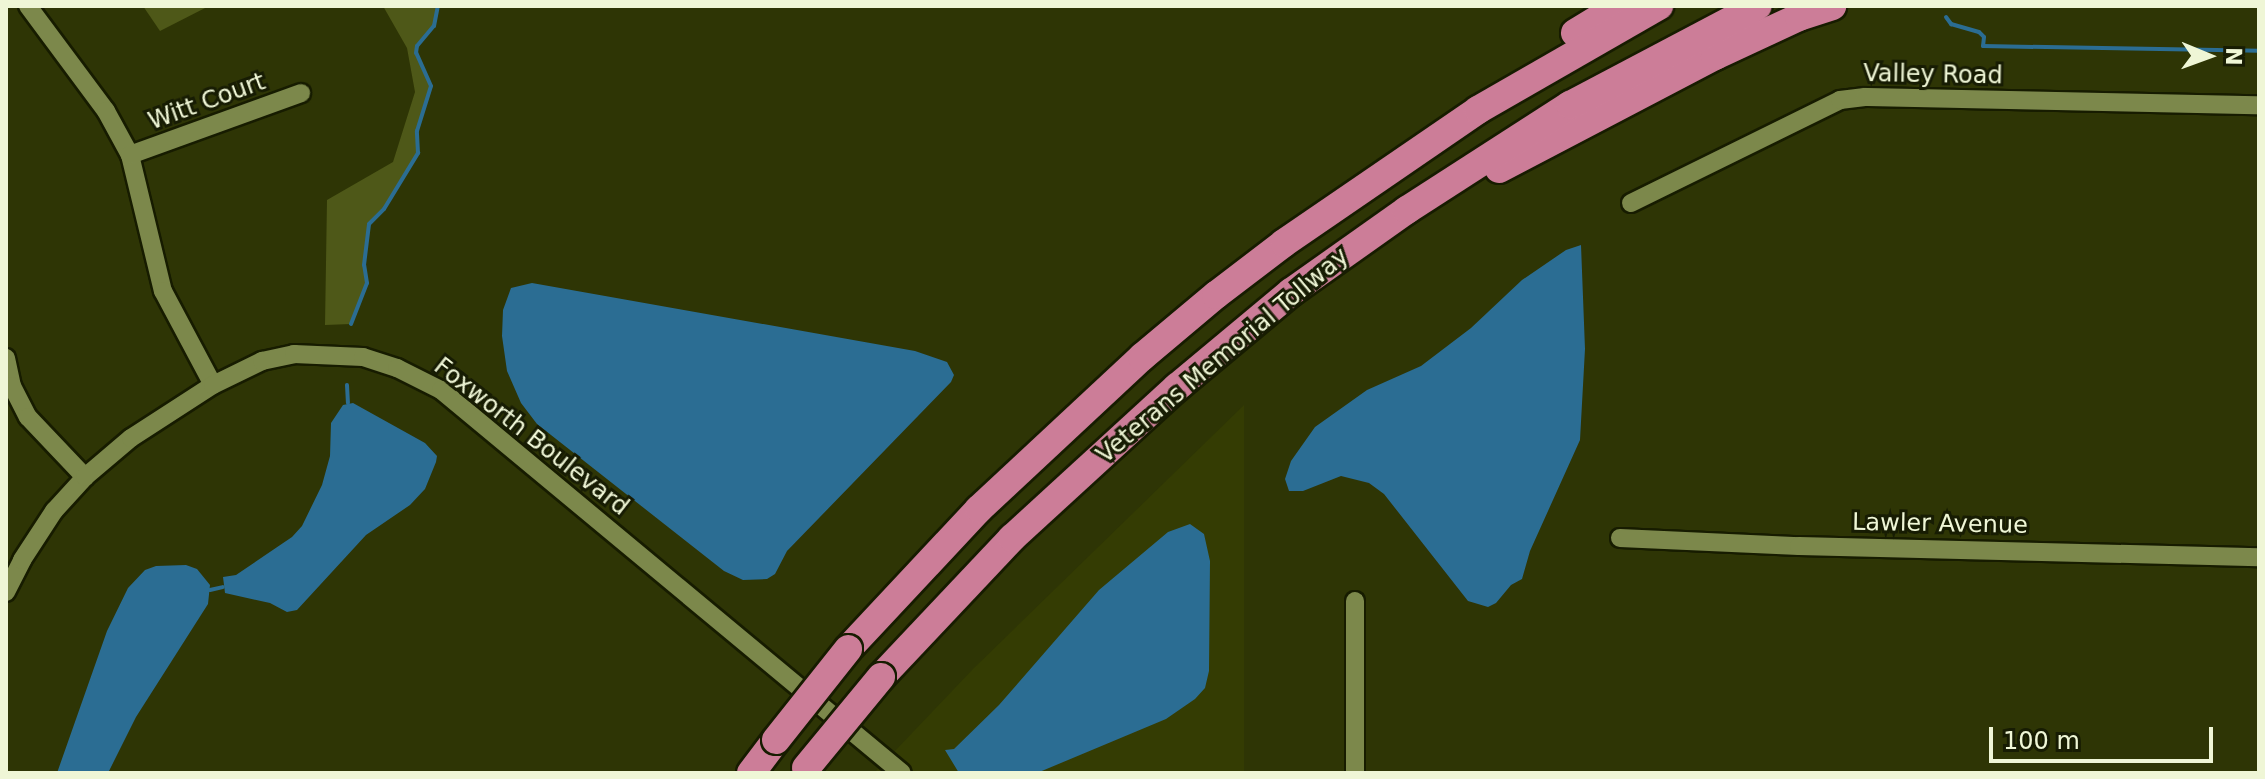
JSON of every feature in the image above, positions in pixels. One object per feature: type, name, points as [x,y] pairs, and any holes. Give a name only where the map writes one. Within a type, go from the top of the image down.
[{"type":"highway","points":[[1478,110],[1507,74],[1619,6]]},
{"type":"highway","name":"Veterans Memorial Tollway","points":[[751,773],[848,649],[969,519],[1142,357],[1284,243],[1478,110],[1659,6]]},
{"type":"highway","name":"Veterans Memorial Tollway","points":[[804,770],[881,677],[1012,538],[1177,387],[1291,292],[1407,210],[1570,105],[1758,6]]},
{"type":"highway","points":[[1407,210],[1445,196],[1715,56],[1799,17],[1832,6]]},
{"type":"street","points":[[28,6],[89,87],[130,155],[163,291],[213,385]]},
{"type":"street","name":"Witt Court","points":[[130,155],[301,93]]},
{"type":"street","name":"Valley Road","points":[[1631,203],[1840,100],[1881,97],[2259,105]]},
{"type":"street","name":"Foxworth Boulevard","points":[[6,592],[39,532],[85,477],[131,438],[213,385],[262,361],[294,354],[346,354],[374,359],[417,376],[474,416],[902,773]]},
{"type":"street","points":[[6,358],[12,386],[28,417],[85,477]]},
{"type":"street","name":"Lawler Avenue","points":[[1620,538],[1799,546],[2259,557]]},
{"type":"street","points":[[1355,601],[1355,773]]},
{"type":"shaded area","points":[[143,6],[209,6],[160,31]]},
{"type":"shaded area","points":[[383,6],[438,6],[434,26],[417,46],[416,53],[431,86],[429,98],[417,131],[418,153],[413,164],[384,209],[369,224],[364,265],[367,283],[351,324],[325,325],[327,200],[393,162],[415,92],[407,48]]},
{"type":"shaded area","points":[[1244,405],[1244,773],[874,773],[973,669]]},
{"type":"water","points":[[1581,245],[1585,349],[1580,440],[1530,551],[1522,579],[1511,585],[1496,603],[1488,607],[1468,601],[1384,494],[1369,483],[1341,476],[1303,491],[1289,491],[1285,479],[1291,461],[1315,427],[1367,390],[1421,366],[1471,328],[1522,280],[1566,250]]},
{"type":"water","points":[[532,283],[915,351],[947,362],[954,375],[951,382],[787,551],[775,574],[767,579],[743,580],[724,571],[537,424],[521,403],[507,371],[502,336],[503,310],[511,288]]},
{"type":"water","points":[[353,403],[425,443],[437,456],[425,489],[410,505],[366,535],[297,610],[287,612],[270,603],[225,593],[223,577],[236,575],[292,537],[302,526],[322,485],[330,456],[331,423],[343,405]]},
{"type":"water","points":[[1190,524],[1204,534],[1210,561],[1209,671],[1205,688],[1195,699],[1166,719],[1037,773],[959,773],[945,750],[954,749],[999,705],[1099,590],[1168,532]]},
{"type":"water","points":[[186,565],[197,569],[210,585],[208,604],[136,717],[108,773],[57,773],[107,631],[128,588],[145,570],[156,566]]},
{"type":"waterway","points":[[351,324],[367,283],[364,265],[369,224],[384,209],[418,153],[417,131],[431,86],[416,53],[417,46],[434,26],[438,6]]},
{"type":"waterway","points":[[1946,17],[1951,24],[1979,32],[1984,37],[1983,46],[2259,51]]},
{"type":"waterway","points":[[347,385],[348,403]]},
{"type":"waterway","points":[[210,590],[223,587]]}]
